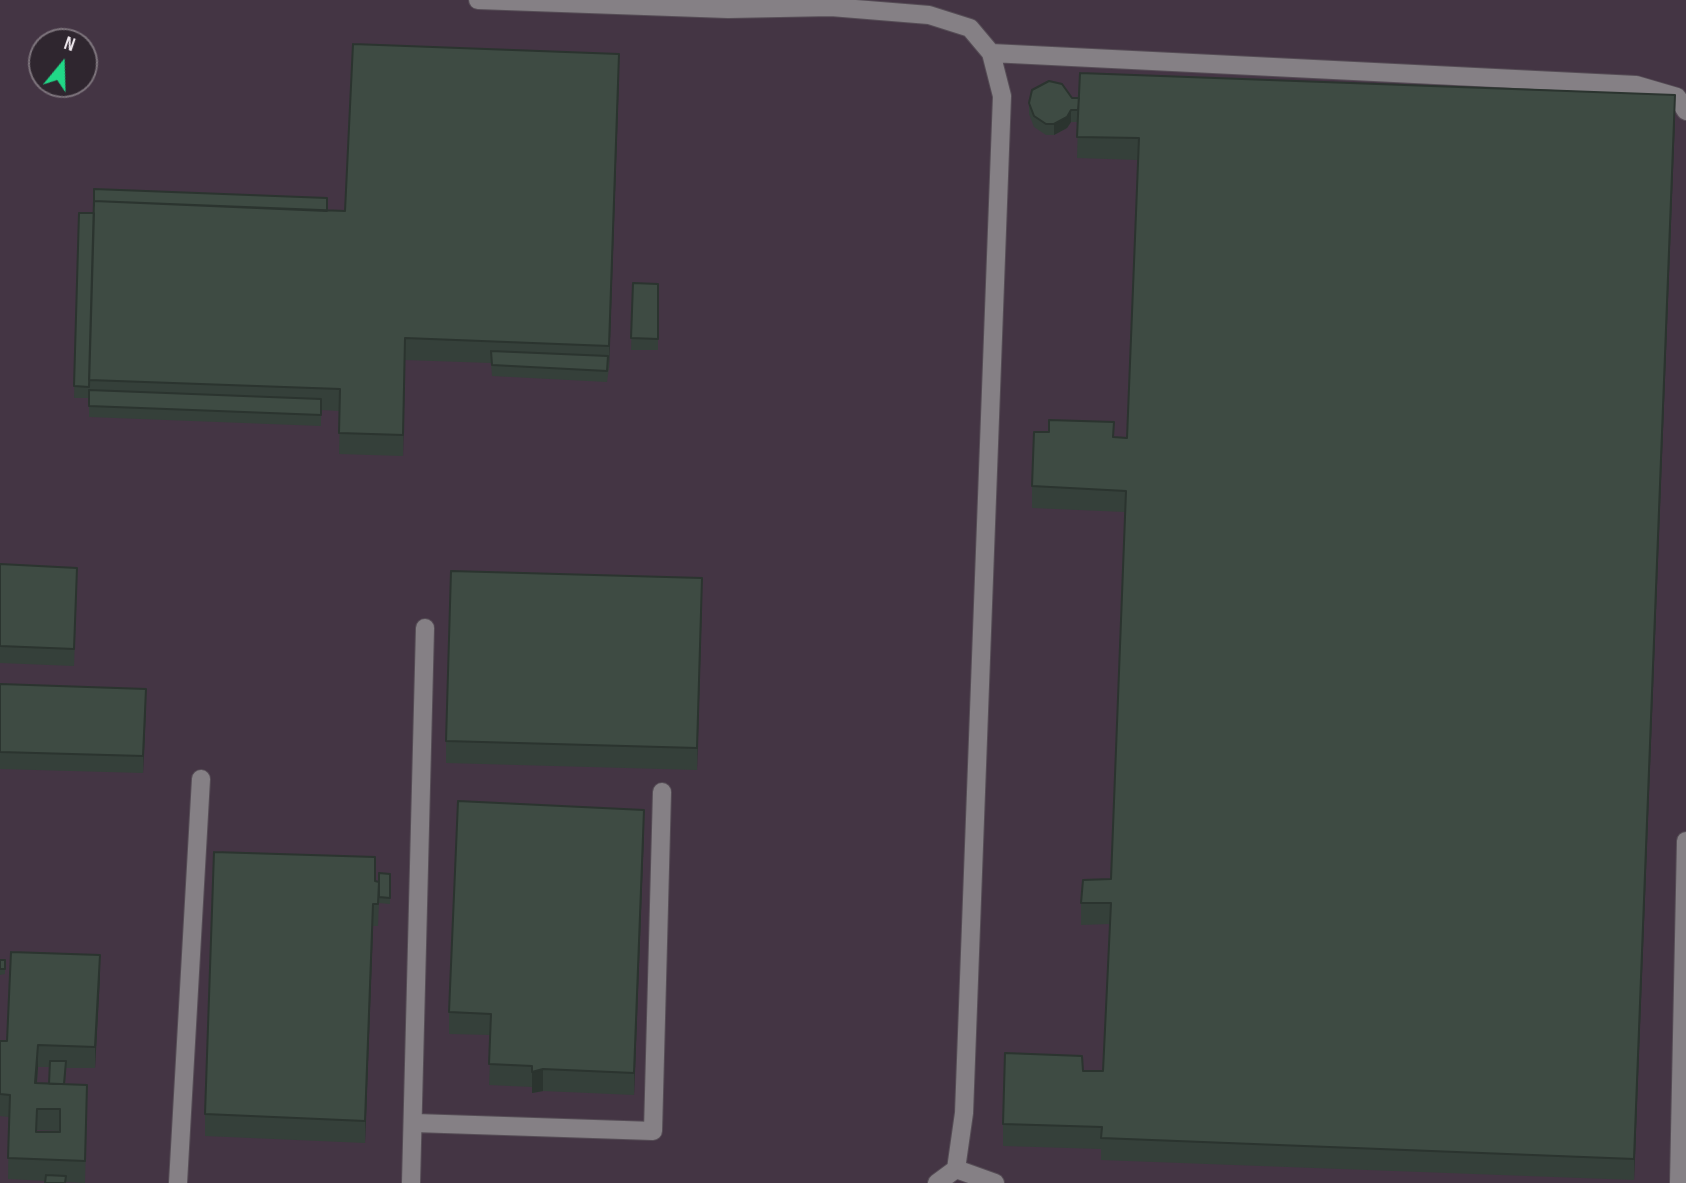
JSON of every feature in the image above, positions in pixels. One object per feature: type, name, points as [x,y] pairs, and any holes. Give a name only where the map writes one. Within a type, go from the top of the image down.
[{"type":"lane","points":[[478,0],[728,9],[822,4],[929,15],[970,28],[991,52],[1002,96],[964,1113],[956,1169],[937,1183]]},
{"type":"lane","points":[[991,52],[1636,85],[1677,97],[1686,111]]},
{"type":"lane","points":[[411,1183],[415,1124],[425,628]]},
{"type":"lane","points":[[178,1183],[201,779]]},
{"type":"lane","points":[[415,1124],[653,1130],[663,792]]},
{"type":"lane","points":[[1679,1183],[1686,841]]},
{"type":"lane","points":[[956,1169],[995,1183]]},
{"type":"shaded area","points":[[0,0],[1686,0],[1686,1183],[0,1183]]},
{"type":"building","points":[[353,44],[619,54],[609,346],[405,338],[403,435],[339,433],[340,389],[89,380],[94,201],[345,211]]},
{"type":"building","points":[[1080,73],[1675,95],[1634,1159],[1101,1138],[1102,1127],[1003,1124],[1005,1053],[1082,1056],[1083,1071],[1103,1071],[1111,903],[1081,903],[1083,880],[1111,879],[1126,491],[1032,486],[1034,432],[1049,432],[1049,420],[1114,422],[1113,437],[1127,438],[1139,138],[1077,137]]},
{"type":"building","points":[[1049,81],[1062,84],[1072,98],[1079,98],[1078,110],[1071,110],[1067,117],[1054,124],[1046,124],[1034,116],[1029,103],[1032,90]]},
{"type":"building","points":[[94,189],[327,198],[327,211],[94,201]]},
{"type":"building","points":[[79,213],[94,213],[89,387],[74,386]]},
{"type":"building","points":[[633,283],[658,284],[658,339],[631,338]]},
{"type":"building","points":[[491,351],[608,356],[607,371],[492,365]]},
{"type":"building","points":[[89,390],[321,399],[321,415],[89,406]]},
{"type":"building","points":[[0,564],[77,568],[74,649],[0,646]]},
{"type":"building","points":[[451,571],[702,578],[697,748],[446,741]]},
{"type":"building","points":[[0,684],[146,689],[143,756],[0,752]]},
{"type":"building","points":[[458,801],[644,810],[634,1073],[543,1069],[532,1072],[532,1066],[489,1064],[491,1014],[449,1012]]},
{"type":"building","points":[[214,852],[375,857],[375,881],[379,882],[378,904],[373,904],[365,1121],[205,1114]]},
{"type":"building","points":[[379,873],[390,874],[390,898],[379,897]]},
{"type":"building","points":[[11,952],[100,955],[95,1047],[38,1045],[35,1083],[87,1085],[85,1161],[8,1158],[10,1095],[0,1094],[0,1041],[7,1041]],"holes":[[[37,1109],[60,1109],[60,1132],[36,1132]]]},
{"type":"building","points":[[0,960],[5,960],[5,969],[0,969]]},
{"type":"building","points":[[50,1061],[66,1061],[64,1084],[49,1084]]},
{"type":"building","points":[[46,1175],[66,1176],[65,1183],[45,1183]]}]
